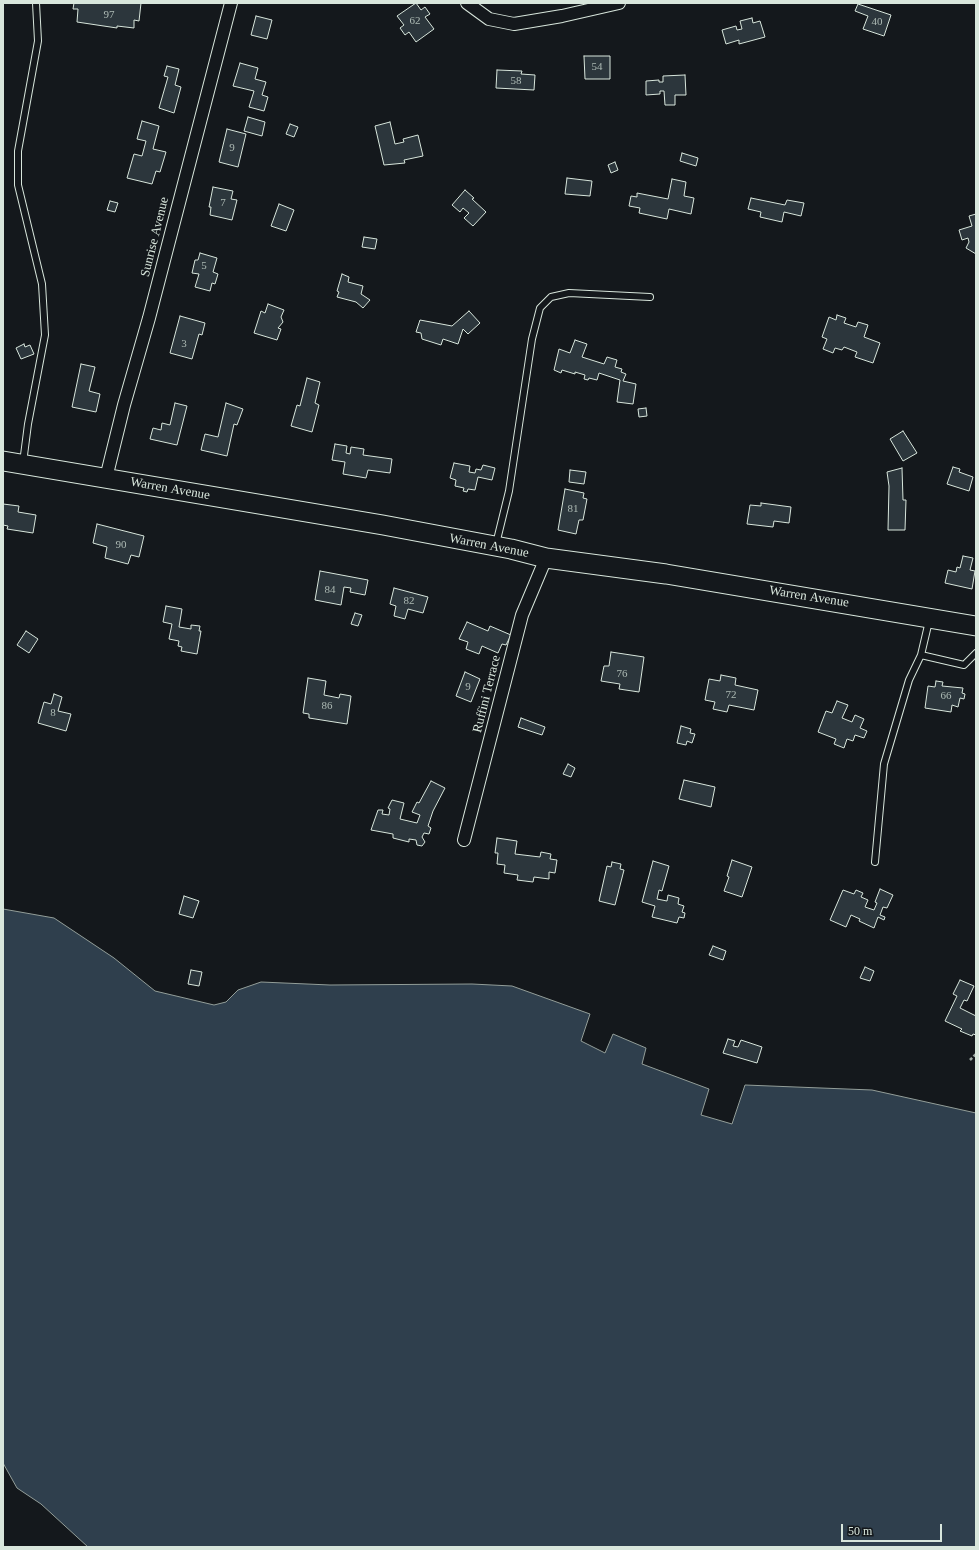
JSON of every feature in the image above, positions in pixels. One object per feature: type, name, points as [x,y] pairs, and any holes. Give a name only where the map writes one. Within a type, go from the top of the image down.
[{"type":"main road","name":"Warren Avenue","points":[[3,461],[337,516],[496,546],[546,558],[659,572],[976,626]]},
{"type":"street","name":"Sunrise Avenue","points":[[106,478],[231,3]]},
{"type":"street","points":[[467,3],[489,19],[514,24],[562,16],[604,5],[619,3]]},
{"type":"street","name":"Ruffini Terrace","points":[[464,840],[522,615],[546,558]]},
{"type":"lane","points":[[23,464],[28,424],[45,334],[42,284],[18,185],[18,151],[38,41],[36,3]]},
{"type":"lane","points":[[496,546],[509,491],[532,339],[540,308],[551,296],[569,293],[650,297]]},
{"type":"lane","points":[[875,862],[884,764],[909,680],[921,655],[930,617]]},
{"type":"lane","points":[[921,655],[964,666],[976,653]]},
{"type":"path","points":[[970,1060],[976,1054]]},
{"type":"water","points":[[3,909],[54,918],[114,958],[155,991],[214,1005],[226,1002],[238,990],[261,982],[330,985],[472,984],[512,986],[590,1014],[581,1041],[605,1053],[613,1034],[646,1048],[642,1064],[709,1089],[701,1115],[732,1124],[745,1085],[872,1090],[976,1113],[976,1547],[88,1547],[41,1504],[17,1488],[3,1463]]},
{"type":"building","points":[[74,3],[141,3],[139,21],[134,20],[134,28],[117,26],[117,28],[77,22],[78,9],[73,9]]},
{"type":"building","points":[[416,3],[421,10],[425,7],[430,14],[425,17],[434,29],[416,42],[409,32],[405,35],[400,28],[404,25],[397,16]]},
{"type":"building","points":[[858,4],[891,15],[884,36],[863,29],[868,16],[855,11]]},
{"type":"building","points":[[256,16],[272,20],[267,39],[251,35]]},
{"type":"building","points":[[752,18],[753,23],[760,21],[765,37],[739,44],[739,40],[726,44],[722,30],[736,26],[737,30],[742,29],[740,21]]},
{"type":"building","points":[[584,56],[610,56],[610,79],[585,79]]},
{"type":"building","points":[[240,63],[258,68],[255,79],[266,82],[262,95],[268,97],[264,111],[249,107],[254,91],[233,86]]},
{"type":"building","points":[[167,66],[179,69],[175,85],[181,87],[174,113],[159,108],[168,77],[164,76]]},
{"type":"building","points":[[497,70],[522,71],[521,74],[535,75],[534,90],[496,88]]},
{"type":"building","points":[[685,75],[686,95],[675,95],[675,105],[665,105],[664,91],[660,91],[660,94],[646,95],[646,81],[659,80],[659,82],[663,82],[663,76]]},
{"type":"building","points":[[248,117],[265,122],[262,136],[244,131]]},
{"type":"building","points":[[142,121],[159,126],[153,149],[166,152],[160,172],[156,171],[152,184],[127,178],[134,154],[142,156],[146,141],[137,139]]},
{"type":"building","points":[[390,122],[395,144],[404,142],[403,139],[418,135],[423,156],[404,160],[405,163],[384,165],[375,126]]},
{"type":"building","points":[[290,124],[298,127],[294,137],[286,134]]},
{"type":"building","points":[[227,129],[246,134],[238,167],[219,162]]},
{"type":"building","points":[[682,153],[698,158],[696,166],[680,161]]},
{"type":"building","points":[[615,162],[618,170],[611,173],[608,165]]},
{"type":"building","points":[[567,178],[592,181],[590,196],[565,194]]},
{"type":"building","points":[[672,179],[686,182],[684,196],[694,198],[691,214],[669,209],[667,219],[639,213],[640,208],[629,206],[631,196],[637,197],[637,193],[668,199]]},
{"type":"building","points":[[213,187],[233,191],[231,199],[237,200],[232,220],[210,215],[211,207],[209,207]]},
{"type":"building","points":[[465,190],[486,212],[473,226],[464,218],[469,213],[463,208],[460,212],[452,205]]},
{"type":"building","points":[[751,198],[785,205],[787,200],[804,203],[801,216],[784,212],[782,222],[760,217],[761,212],[748,209]]},
{"type":"building","points":[[110,201],[118,203],[115,212],[107,210]]},
{"type":"building","points":[[279,204],[294,210],[286,231],[271,226]]},
{"type":"building","points":[[976,214],[976,254],[966,248],[969,242],[968,238],[962,240],[959,230],[972,226],[969,216]]},
{"type":"building","points":[[364,237],[377,239],[375,249],[362,247]]},
{"type":"building","points":[[200,253],[217,258],[213,272],[218,274],[215,284],[212,283],[210,291],[195,287],[199,274],[192,273],[195,260],[198,260]]},
{"type":"building","points":[[342,274],[349,277],[348,282],[363,286],[361,294],[370,300],[363,308],[356,302],[337,297],[339,292],[337,291]]},
{"type":"building","points":[[268,304],[284,310],[281,317],[283,322],[278,328],[281,329],[277,340],[254,333],[261,311],[265,313]]},
{"type":"building","points":[[469,311],[480,323],[468,334],[463,329],[458,344],[443,339],[441,345],[422,339],[421,333],[416,332],[420,320],[452,326]]},
{"type":"building","points":[[837,315],[846,318],[844,323],[856,327],[858,322],[868,325],[864,337],[880,343],[873,363],[855,357],[857,352],[844,347],[842,350],[835,348],[833,353],[823,349],[827,339],[822,337],[829,317],[836,320]]},
{"type":"building","points":[[180,316],[205,323],[202,335],[199,334],[192,359],[170,353]]},
{"type":"building","points":[[575,340],[587,344],[582,357],[604,364],[607,357],[617,360],[615,367],[622,369],[621,372],[626,374],[623,381],[636,384],[633,404],[617,402],[620,380],[599,373],[597,380],[589,378],[588,380],[584,379],[585,375],[575,372],[575,374],[562,370],[561,373],[554,370],[559,349],[570,353]]},
{"type":"building","points":[[24,344],[25,347],[30,345],[34,354],[21,359],[16,348]]},
{"type":"building","points":[[81,364],[95,367],[89,391],[100,394],[96,412],[72,407]]},
{"type":"building","points":[[307,378],[320,382],[315,403],[319,405],[312,432],[291,426],[297,405],[300,406]]},
{"type":"building","points":[[175,403],[187,406],[177,445],[150,439],[153,428],[161,430],[162,423],[170,425]]},
{"type":"building","points":[[226,403],[243,409],[237,425],[234,424],[227,456],[201,450],[205,434],[218,437]]},
{"type":"building","points":[[646,408],[647,416],[639,417],[638,409]]},
{"type":"building","points":[[903,431],[917,453],[903,461],[890,439]]},
{"type":"building","points":[[335,444],[347,446],[346,453],[350,454],[351,447],[364,449],[363,455],[392,459],[390,473],[368,470],[366,478],[343,474],[345,462],[332,460]]},
{"type":"building","points":[[454,463],[470,466],[469,472],[475,473],[476,469],[481,470],[483,465],[495,468],[492,480],[478,477],[475,490],[468,489],[467,492],[463,491],[464,488],[455,486],[456,480],[450,478]]},
{"type":"building","points":[[953,467],[960,469],[959,472],[973,477],[969,491],[947,484]]},
{"type":"building","points":[[902,468],[903,500],[906,500],[905,530],[888,530],[889,486],[887,472]]},
{"type":"building","points":[[570,470],[586,472],[584,484],[569,482]]},
{"type":"building","points":[[565,489],[584,493],[583,498],[587,499],[583,520],[579,520],[576,534],[558,530]]},
{"type":"building","points":[[761,503],[791,507],[789,523],[774,521],[773,527],[747,524],[750,505],[761,506]]},
{"type":"building","points":[[3,504],[19,506],[18,512],[36,515],[33,533],[7,529],[8,526],[3,525]]},
{"type":"building","points":[[97,524],[144,536],[139,557],[131,555],[128,564],[105,558],[107,547],[93,543]]},
{"type":"building","points":[[963,556],[973,558],[970,570],[975,571],[972,589],[945,583],[948,570],[956,572],[957,567],[960,568]]},
{"type":"building","points":[[320,571],[368,580],[365,595],[350,592],[351,588],[344,587],[341,605],[315,600]]},
{"type":"building","points":[[394,588],[428,597],[423,613],[408,609],[405,619],[394,616],[396,606],[390,604]]},
{"type":"building","points":[[166,606],[182,609],[179,627],[191,629],[191,625],[200,626],[199,631],[201,631],[197,654],[181,651],[182,647],[178,646],[179,641],[169,639],[172,624],[163,622]]},
{"type":"building","points":[[355,613],[362,615],[358,626],[351,624]]},
{"type":"building","points":[[467,622],[488,631],[490,626],[511,635],[506,645],[502,644],[498,653],[482,646],[479,654],[466,649],[468,642],[459,639]]},
{"type":"building","points":[[26,631],[38,639],[29,653],[17,645]]},
{"type":"building","points":[[611,652],[644,657],[639,692],[619,689],[620,684],[601,681],[604,666],[609,666]]},
{"type":"building","points":[[465,672],[480,679],[471,702],[456,696]]},
{"type":"building","points":[[721,675],[736,678],[735,685],[758,690],[754,710],[729,705],[727,712],[713,709],[715,702],[705,700],[709,679],[720,681]]},
{"type":"building","points":[[308,678],[326,681],[324,695],[339,698],[340,694],[351,696],[347,724],[309,718],[309,714],[303,713]]},
{"type":"building","points":[[936,681],[943,682],[942,686],[963,688],[962,693],[965,694],[964,699],[960,698],[958,707],[952,705],[951,712],[925,708],[928,686],[935,687]]},
{"type":"building","points":[[54,694],[62,697],[58,711],[71,714],[66,731],[38,723],[44,702],[51,704]]},
{"type":"building","points":[[837,701],[848,705],[842,718],[852,722],[855,715],[864,719],[860,728],[867,731],[864,738],[855,735],[853,741],[847,739],[844,748],[834,744],[836,739],[818,732],[826,711],[832,713]]},
{"type":"building","points":[[521,718],[545,727],[542,735],[518,727]]},
{"type":"building","points":[[681,726],[691,729],[690,733],[695,734],[692,743],[687,741],[686,745],[677,743]]},
{"type":"building","points":[[568,764],[575,768],[571,777],[563,774]]},
{"type":"building","points":[[684,780],[715,787],[711,807],[679,799]]},
{"type":"building","points":[[431,781],[445,788],[433,811],[428,826],[431,828],[429,834],[424,833],[422,837],[425,842],[422,846],[417,845],[416,840],[409,839],[409,842],[393,838],[393,834],[371,830],[378,810],[383,810],[382,814],[389,815],[390,809],[388,808],[392,800],[404,803],[400,819],[417,823],[420,815],[412,812],[417,802],[419,803]]},
{"type":"building","points":[[497,838],[517,841],[515,854],[540,857],[541,852],[551,854],[550,859],[557,860],[555,873],[549,872],[549,879],[534,877],[533,882],[517,880],[518,875],[504,873],[505,865],[497,864],[498,853],[495,853]]},
{"type":"building","points":[[732,860],[752,867],[742,897],[724,891],[729,877],[727,876]]},
{"type":"building","points":[[653,861],[669,866],[662,891],[659,890],[657,899],[667,901],[668,895],[679,898],[678,904],[684,906],[682,912],[685,913],[684,918],[679,917],[677,923],[652,917],[655,906],[642,902]]},
{"type":"building","points":[[612,862],[621,864],[620,869],[624,870],[615,905],[599,901],[607,866],[611,867]]},
{"type":"building","points":[[880,889],[893,895],[887,908],[883,907],[880,915],[885,917],[884,920],[878,917],[874,928],[859,921],[860,919],[851,915],[846,927],[830,920],[843,890],[854,894],[856,890],[863,893],[861,897],[868,900],[865,907],[874,910],[877,903],[875,902]]},
{"type":"building","points":[[184,896],[199,901],[193,918],[179,914]]},
{"type":"building","points":[[713,946],[726,951],[723,960],[709,955]]},
{"type":"building","points":[[865,967],[874,971],[870,981],[860,978]]},
{"type":"building","points":[[191,970],[202,972],[199,986],[188,984]]},
{"type":"building","points":[[960,980],[974,986],[967,1001],[964,1000],[960,1008],[976,1016],[976,1035],[973,1034],[972,1036],[960,1031],[962,1029],[945,1021],[957,996],[953,994]]},
{"type":"building","points":[[728,1039],[735,1041],[733,1046],[738,1047],[741,1040],[762,1047],[757,1063],[723,1053]]}]
